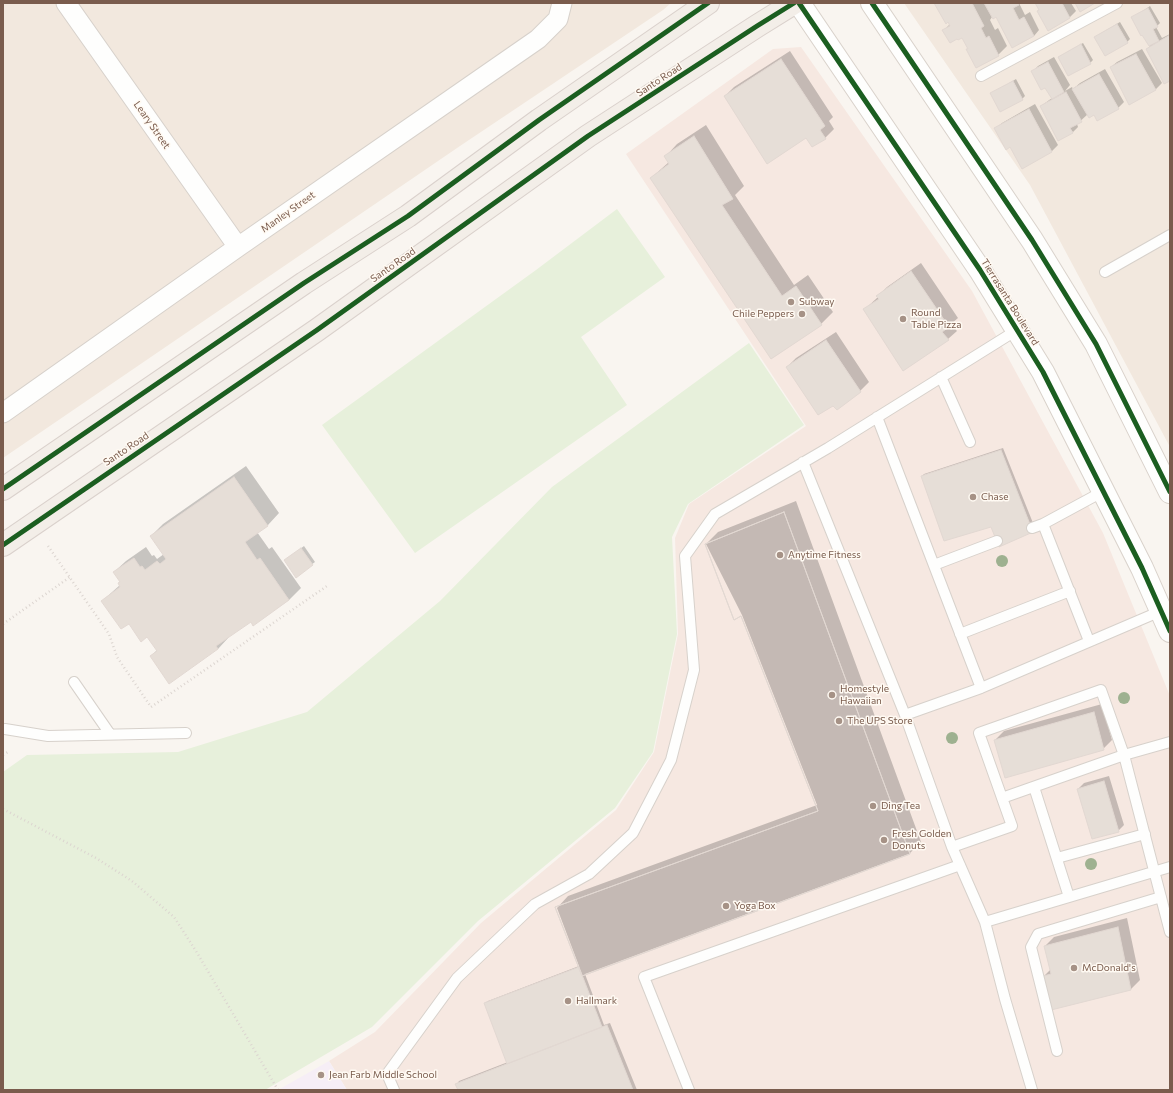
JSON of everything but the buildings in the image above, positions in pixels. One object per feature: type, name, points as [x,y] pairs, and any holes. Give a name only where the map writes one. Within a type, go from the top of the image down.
[{"type":"main road","points":[[3,489],[297,288],[408,216],[539,120],[708,3]]},
{"type":"main road","name":"Santo Road","points":[[3,545],[317,330],[588,136],[794,3]]},
{"type":"main road","name":"Tierrasanta Boulevard","points":[[799,3],[943,213],[1043,372],[1142,568],[1170,631]]},
{"type":"main road","points":[[872,3],[1032,240],[1096,344],[1170,492]]},
{"type":"street","name":"Leary Street","points":[[66,3],[238,247]]},
{"type":"street","name":"Manley Street","points":[[3,413],[238,247],[538,40],[558,19],[562,3]]},
{"type":"lane","points":[[981,76],[1117,3]]},
{"type":"lane","points":[[1105,272],[1170,235]]},
{"type":"lane","points":[[394,1090],[386,1074],[457,978],[535,904],[589,874],[633,834],[671,760],[694,670],[685,556],[715,514],[877,417],[1017,330]]},
{"type":"lane","points":[[941,376],[970,442]]},
{"type":"lane","points":[[877,417],[981,688]]},
{"type":"lane","points":[[803,462],[905,715],[952,847],[985,922],[1005,999],[1032,1090]]},
{"type":"lane","points":[[1032,528],[1043,524],[1104,491]]},
{"type":"lane","points":[[1043,524],[1089,641]]},
{"type":"lane","points":[[934,565],[996,541]]},
{"type":"lane","points":[[960,634],[1070,591]]},
{"type":"lane","points":[[905,715],[981,688],[1161,611]]},
{"type":"lane","points":[[74,682],[110,734]]},
{"type":"lane","points":[[952,847],[1012,826],[979,733],[1101,690],[1124,755],[1170,932]]},
{"type":"lane","points":[[5,729],[48,736],[186,733]]},
{"type":"lane","points":[[1002,798],[1124,755],[1170,742]]},
{"type":"lane","points":[[1034,787],[1069,897]]},
{"type":"lane","points":[[1056,858],[1145,834]]},
{"type":"lane","points":[[689,1090],[644,977],[960,865]]},
{"type":"lane","points":[[985,922],[1170,867]]},
{"type":"lane","points":[[1057,1051],[1030,947],[1038,934],[1161,897]]},
{"type":"path","points":[[48,546],[109,634],[117,657],[151,707],[327,586]]},
{"type":"path","points":[[3,624],[70,577]]},
{"type":"path","points":[[3,756],[8,752]]},
{"type":"path","points":[[3,809],[96,858],[132,881],[174,917],[196,951],[278,1090]]},
{"type":"shaded area","points":[[3,3],[671,3],[663,10],[460,146],[3,458]]},
{"type":"shaded area","points":[[904,3],[1170,3],[1170,447],[1030,185]]},
{"type":"shaded area","points":[[801,47],[972,291],[1103,533],[1170,696],[1170,1090],[347,1090],[329,1061],[375,1032],[481,923],[616,810],[654,752],[678,634],[675,538],[689,504],[806,426],[626,154],[773,49]]},
{"type":"shaded area","name":"Jean Farb Middle School","points":[[329,1061],[347,1090],[278,1090]]},
{"type":"green space","points":[[617,209],[665,277],[581,337],[627,405],[415,553],[322,425],[536,270]]},
{"type":"green space","points":[[749,343],[804,425],[688,504],[672,537],[677,634],[653,752],[615,808],[478,921],[372,1027],[265,1090],[3,1090],[3,772],[27,755],[178,752],[307,712],[440,601],[552,487]]},
{"type":"cycle path","points":[[3,489],[304,283],[408,216],[539,120],[708,3]]},
{"type":"cycle path","points":[[3,545],[317,330],[588,136],[794,3]]},
{"type":"cycle path","points":[[799,3],[980,270],[1043,372],[1142,568],[1170,631]]},
{"type":"cycle path","points":[[872,3],[1032,240],[1096,344],[1170,492]]},
{"type":"place","name":"Subway","points":[[791,302]]},
{"type":"place","name":"Chile Peppers","points":[[802,314]]},
{"type":"place","name":"Round Table Pizza","points":[[903,319]]},
{"type":"place","name":"Chase","points":[[973,497]]},
{"type":"place","name":"Anytime Fitness","points":[[780,555]]},
{"type":"place","name":"Homestyle Hawaiian","points":[[832,695]]},
{"type":"place","name":"The UPS Store","points":[[839,721]]},
{"type":"place","name":"Ding Tea","points":[[873,806]]},
{"type":"place","name":"Fresh Golden Donuts","points":[[884,840]]},
{"type":"place","name":"Yoga Box","points":[[726,906]]},
{"type":"place","name":"McDonald's","points":[[1074,968]]},
{"type":"place","name":"Hallmark","points":[[568,1001]]},
{"type":"place","name":"Jean Farb Middle School","points":[[321,1075]]}]
